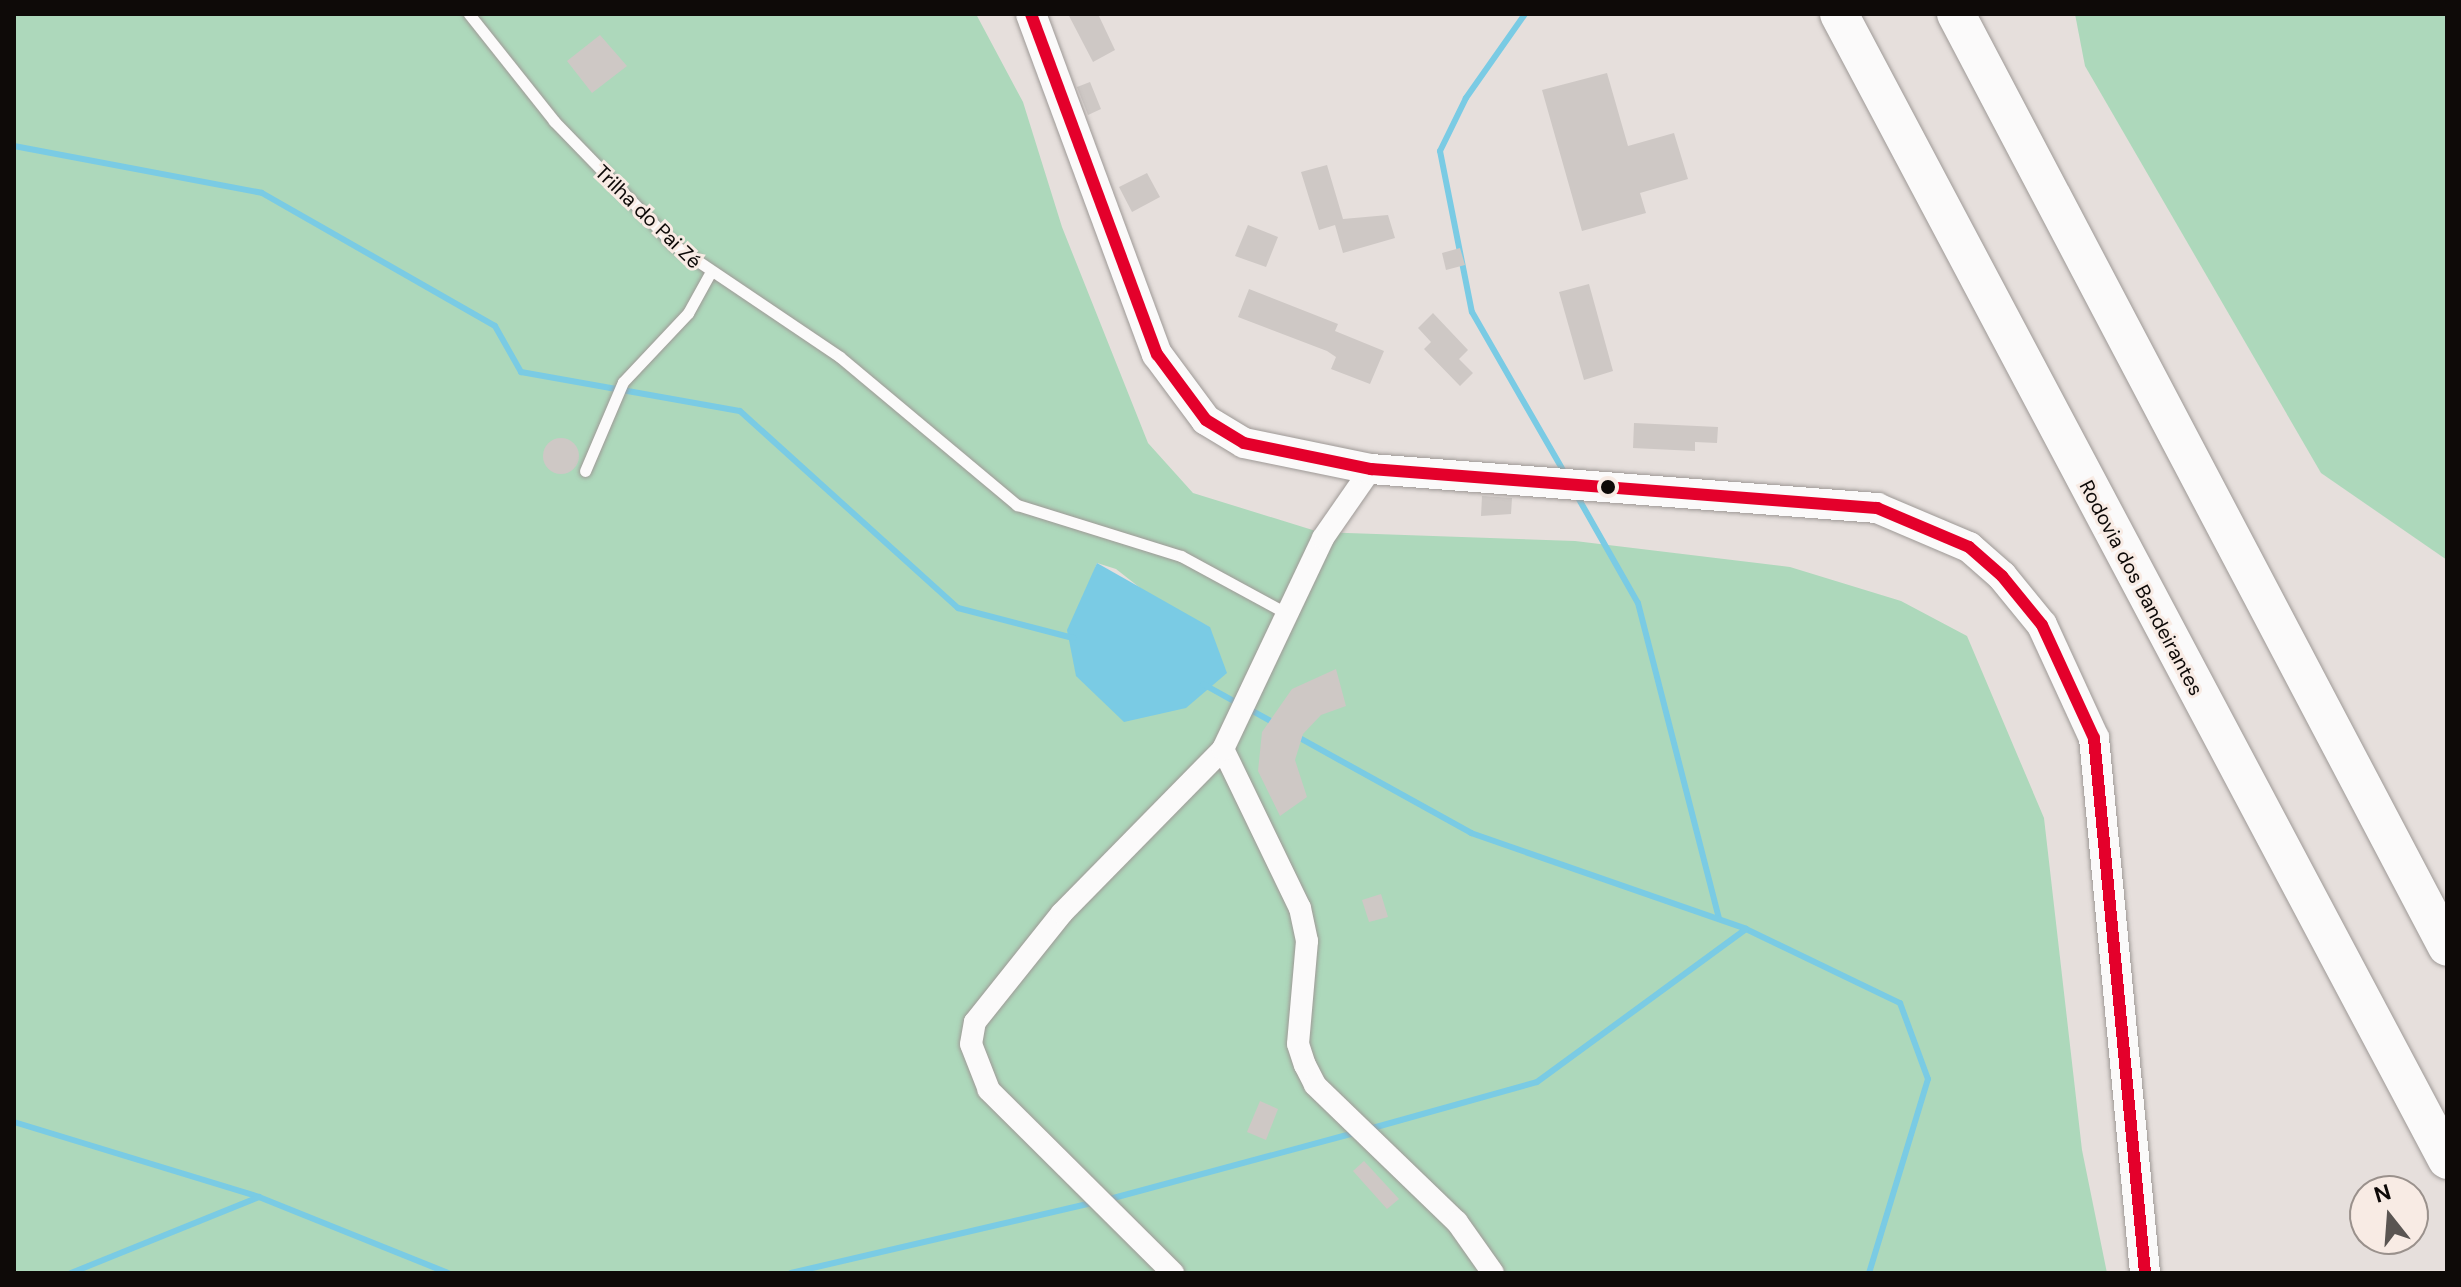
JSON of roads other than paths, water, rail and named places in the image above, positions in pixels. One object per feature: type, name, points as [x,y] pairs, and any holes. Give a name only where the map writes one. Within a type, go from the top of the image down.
[{"type":"highway","name":"Rodovia dos Bandeirantes","points":[[1839,14],[2447,1160]]},
{"type":"highway","points":[[1956,14],[2447,947]]},
{"type":"main road","points":[[1031,14],[1108,233],[1180,394],[1244,443],[1371,469],[1877,508],[1928,524],[2002,576],[2042,625],[2094,738],[2145,1273]]},
{"type":"street","points":[[1173,1273],[989,1090],[971,1044],[991,998],[1062,913],[1223,749],[1323,538],[1371,469]]},
{"type":"street","points":[[1223,749],[1300,908],[1307,941],[1298,1044],[1315,1085],[1457,1222],[1493,1273]]},
{"type":"lane","name":"Trilha do Pai Zé","points":[[469,14],[564,132],[709,275],[688,313],[623,382],[585,471]]},
{"type":"lane","points":[[709,275],[840,357],[1017,505],[1181,556],[1288,614]]},
{"type":"water","points":[[1097,563],[1210,627],[1227,673],[1186,708],[1124,722],[1076,676],[1067,630]]},
{"type":"waterway","points":[[1525,14],[1466,98],[1440,151],[1472,312],[1565,474]]},
{"type":"waterway","points":[[14,146],[262,193],[495,326],[521,372],[740,411],[958,608],[1073,638]]},
{"type":"waterway","points":[[1576,494],[1638,603],[1719,919]]},
{"type":"waterway","points":[[1203,684],[1239,704]]},
{"type":"waterway","points":[[1249,709],[1274,723]]},
{"type":"waterway","points":[[1298,737],[1471,833],[1746,929],[1900,1003],[1928,1079],[1869,1273]]},
{"type":"waterway","points":[[1369,1129],[1537,1082],[1746,929]]},
{"type":"waterway","points":[[14,1122],[259,1197],[448,1273]]},
{"type":"waterway","points":[[1106,1200],[1358,1132]]},
{"type":"waterway","points":[[71,1273],[259,1197]]},
{"type":"waterway","points":[[791,1273],[1095,1202]]}]
